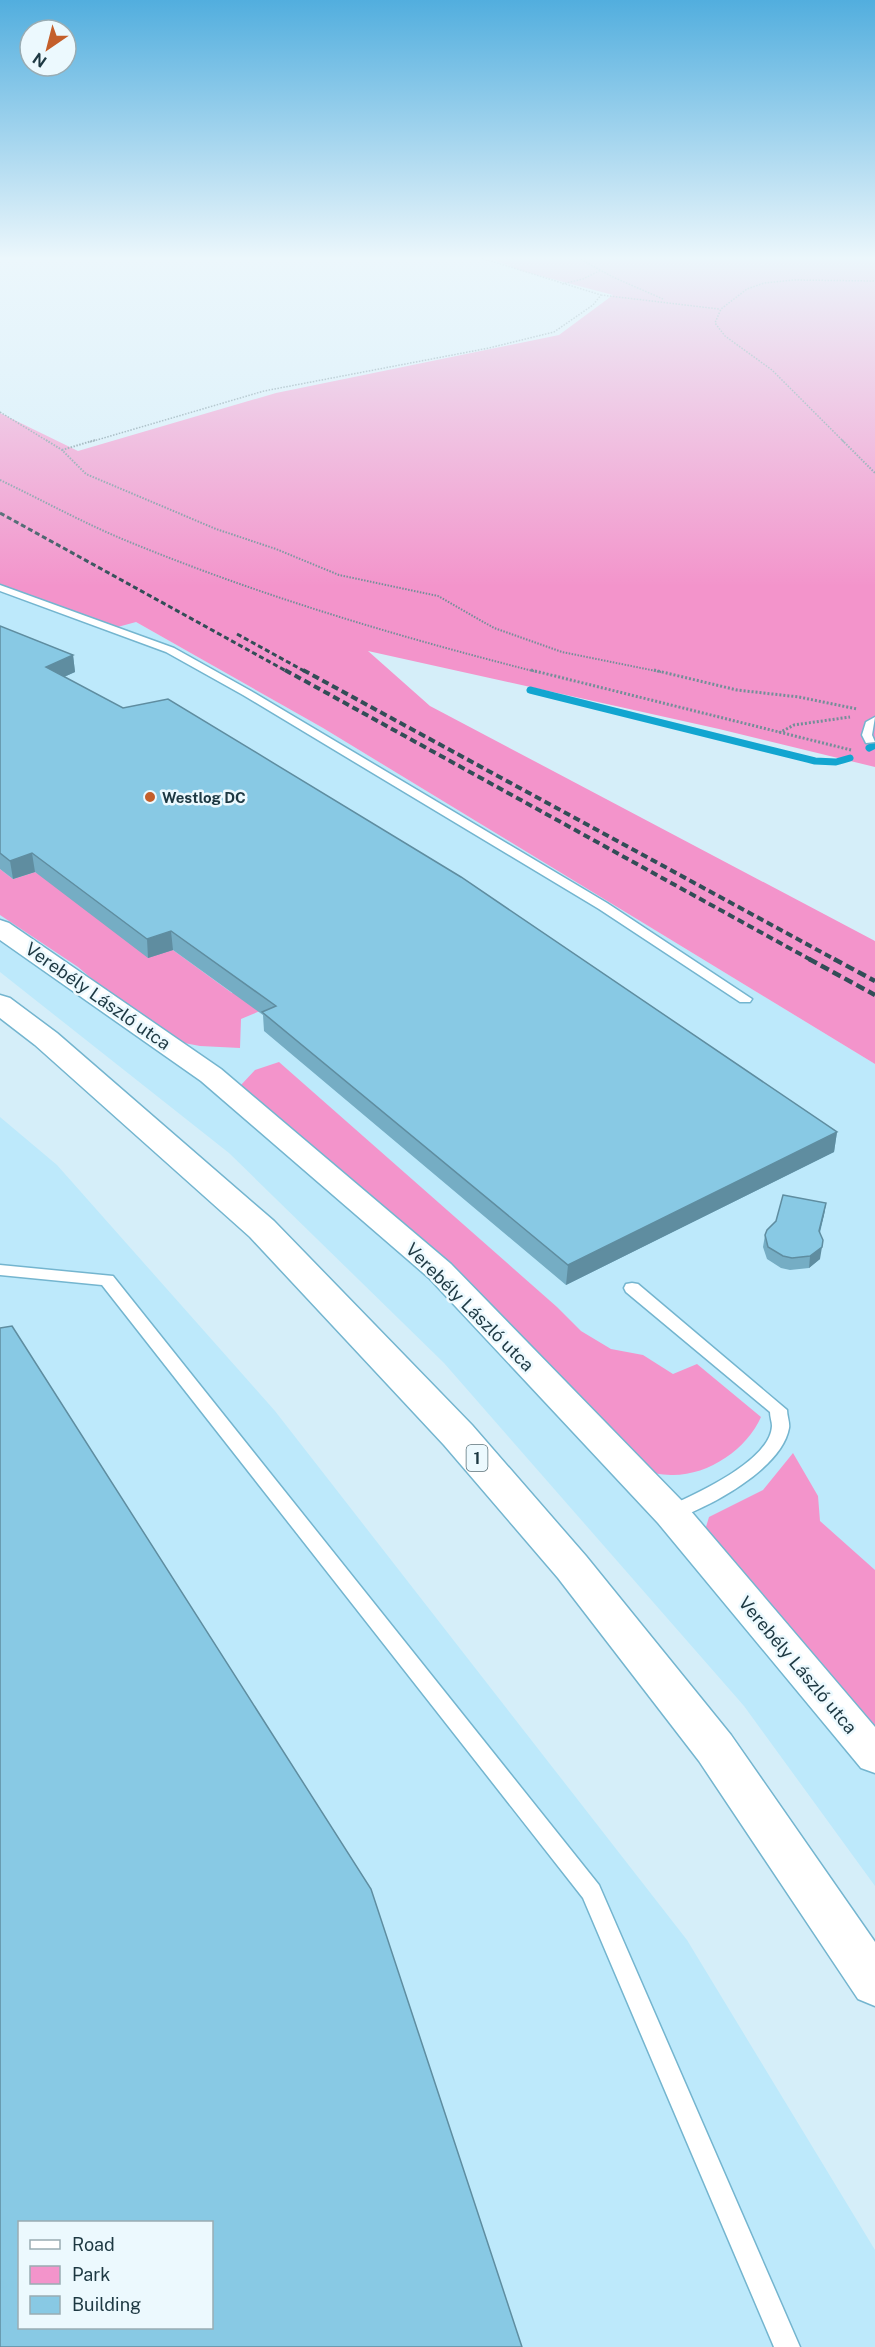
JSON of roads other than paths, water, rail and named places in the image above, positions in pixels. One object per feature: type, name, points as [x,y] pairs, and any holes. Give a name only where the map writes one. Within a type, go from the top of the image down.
[{"type":"main road","name":"1","points":[[0,1004],[46,1039],[262,1229],[458,1435],[572,1567],[715,1748],[875,1983]]},
{"type":"street","name":"Verebély László utca","points":[[0,928],[211,1075],[440,1271],[670,1513],[875,1756]]},
{"type":"lane","points":[[0,588],[170,650],[237,687],[603,906],[745,999]]},
{"type":"lane","points":[[870,741],[867,735],[870,724],[875,720]]},
{"type":"lane","points":[[0,1270],[107,1280],[591,1892],[787,2347]]},
{"type":"lane","points":[[632,1288],[778,1410],[783,1421],[779,1434],[766,1453],[743,1475],[710,1495],[670,1513]]},
{"type":"waterway","points":[[530,690],[815,761],[836,762],[850,758]]},
{"type":"waterway","points":[[869,748],[875,745]]},
{"type":"railway","points":[[0,513],[288,672]]},
{"type":"railway","points":[[237,634],[306,672]]},
{"type":"railway","points":[[285,670],[811,960]]},
{"type":"railway","points":[[303,670],[836,960]]},
{"type":"railway","points":[[809,959],[875,995]]},
{"type":"railway","points":[[834,959],[875,981]]},
{"type":"place","name":"Westlog DC","points":[[150,797]]}]
